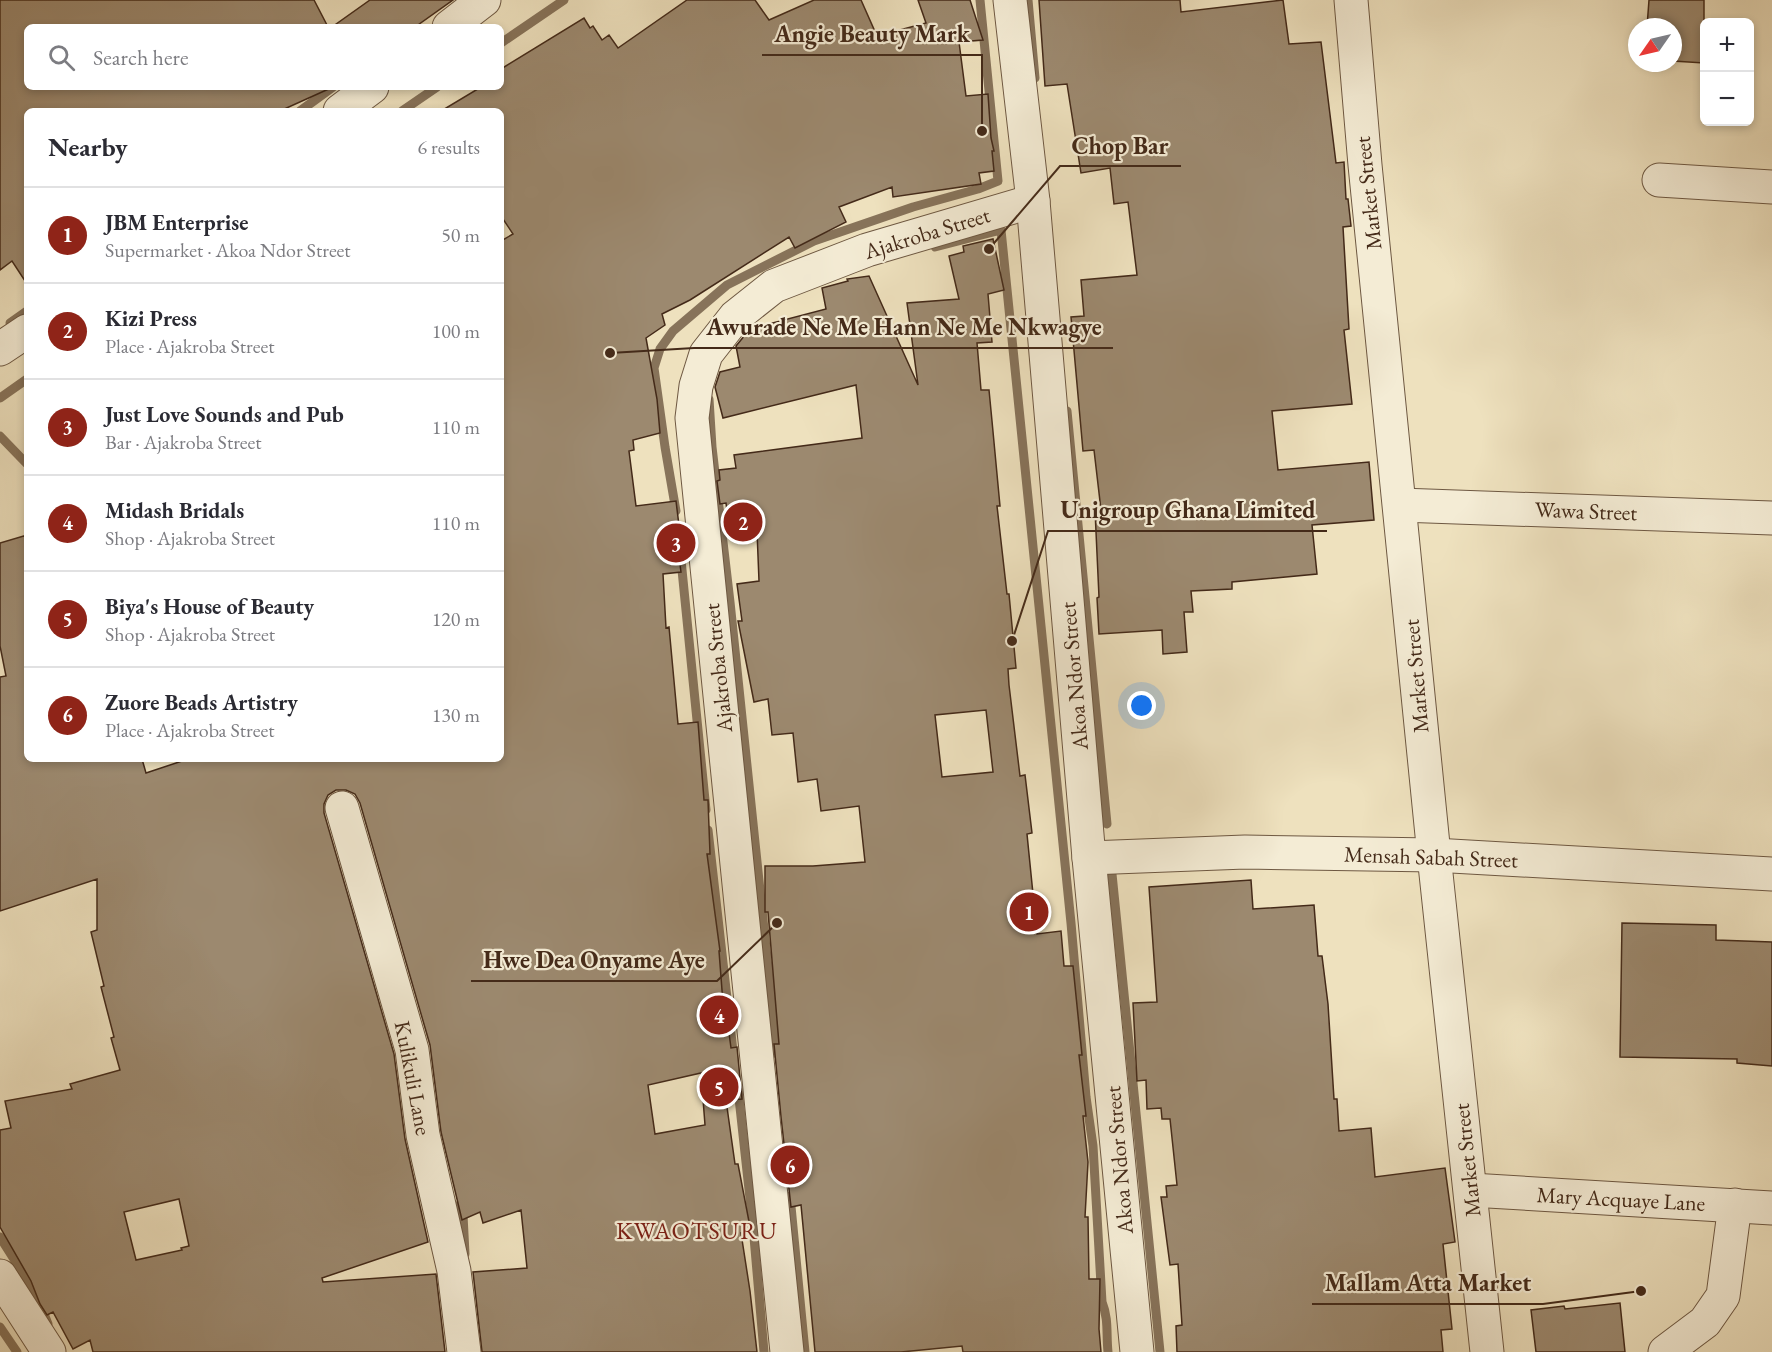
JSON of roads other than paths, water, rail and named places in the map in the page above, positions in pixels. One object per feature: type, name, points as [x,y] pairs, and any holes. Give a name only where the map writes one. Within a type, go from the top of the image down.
[{"type":"street","points":[[453,24],[484,0]]},
{"type":"street","name":"Akoa Ndor Street","points":[[1010,0],[1033,201],[1089,858],[1137,1352]]},
{"type":"street","name":"Market Street","points":[[1351,0],[1365,165],[1434,855],[1487,1352]]},
{"type":"street","points":[[344,108],[368,90]]},
{"type":"street","points":[[1659,180],[1772,187]]},
{"type":"street","name":"Ajakroba Street","points":[[787,1352],[752,1027],[692,418],[696,386],[706,354],[735,317],[774,286],[867,250],[1033,201]]},
{"type":"street","points":[[0,349],[24,333]]},
{"type":"street","name":"Wawa Street","points":[[1400,505],[1772,518]]},
{"type":"street","name":"Kulikuli Lane","points":[[342,808],[412,1050],[423,1135],[454,1271],[464,1352]]},
{"type":"street","name":"Mensah Sabah Street","points":[[1089,858],[1245,852],[1434,855],[1772,874]]},
{"type":"street","name":"Mary Acquaye Lane","points":[[1471,1190],[1772,1208]]},
{"type":"street","points":[[1665,1352],[1705,1322],[1723,1296],[1735,1205]]},
{"type":"street","points":[[0,1276],[49,1352]]},
{"type":"waterway","points":[[504,41],[564,0]]},
{"type":"waterway","points":[[676,511],[654,368],[660,349],[673,331],[727,285],[814,241],[998,181],[980,0]]},
{"type":"waterway","points":[[1028,0],[1035,78]]},
{"type":"waterway","points":[[304,108],[329,90]]},
{"type":"waterway","points":[[406,108],[433,90]]},
{"type":"waterway","points":[[935,247],[1001,230],[1071,923],[1086,1097],[1093,1146],[1102,1302],[1108,1352]]},
{"type":"waterway","points":[[10,323],[24,313]]},
{"type":"waterway","points":[[0,398],[24,381]]},
{"type":"waterway","points":[[709,399],[712,447],[777,1054]]},
{"type":"waterway","points":[[1067,411],[1107,824]]},
{"type":"waterway","points":[[0,436],[24,461]]},
{"type":"waterway","points":[[679,540],[706,810]]},
{"type":"waterway","points":[[708,830],[734,1060]]},
{"type":"waterway","points":[[1112,874],[1160,1352]]},
{"type":"waterway","points":[[738,1089],[764,1352]]},
{"type":"waterway","points":[[790,1196],[805,1352]]},
{"type":"waterway","points":[[450,1201],[463,1215],[465,1254]]},
{"type":"waterway","points":[[0,1237],[36,1294],[48,1324]]},
{"type":"waterway","points":[[0,1327],[17,1352]]},
{"type":"place","name":"Angie Beauty Mark","points":[[982,131]]},
{"type":"place","name":"Chop Bar","points":[[989,249]]},
{"type":"place","name":"Awurade Ne Me Hann Ne Me Nkwagye","points":[[610,353]]},
{"type":"place","name":"Kizi Press","points":[[743,522]]},
{"type":"place","name":"Just Love Sounds and Pub","points":[[676,543]]},
{"type":"place","name":"Unigroup Ghana Limited","points":[[1012,641]]},
{"type":"place","name":"JBM Enterprise","points":[[1029,912]]},
{"type":"place","name":"Hwe Dea Onyame Aye","points":[[777,923]]},
{"type":"place","name":"Midash Bridals","points":[[719,1015]]},
{"type":"place","name":"Biya's House of Beauty","points":[[719,1087]]},
{"type":"place","name":"Zuore Beads Artistry","points":[[790,1165]]},
{"type":"place","name":"Mallam Atta Market","points":[[1641,1291]]},
{"type":"district","name":"KWAOTSURU","points":[[697,1230]]}]
